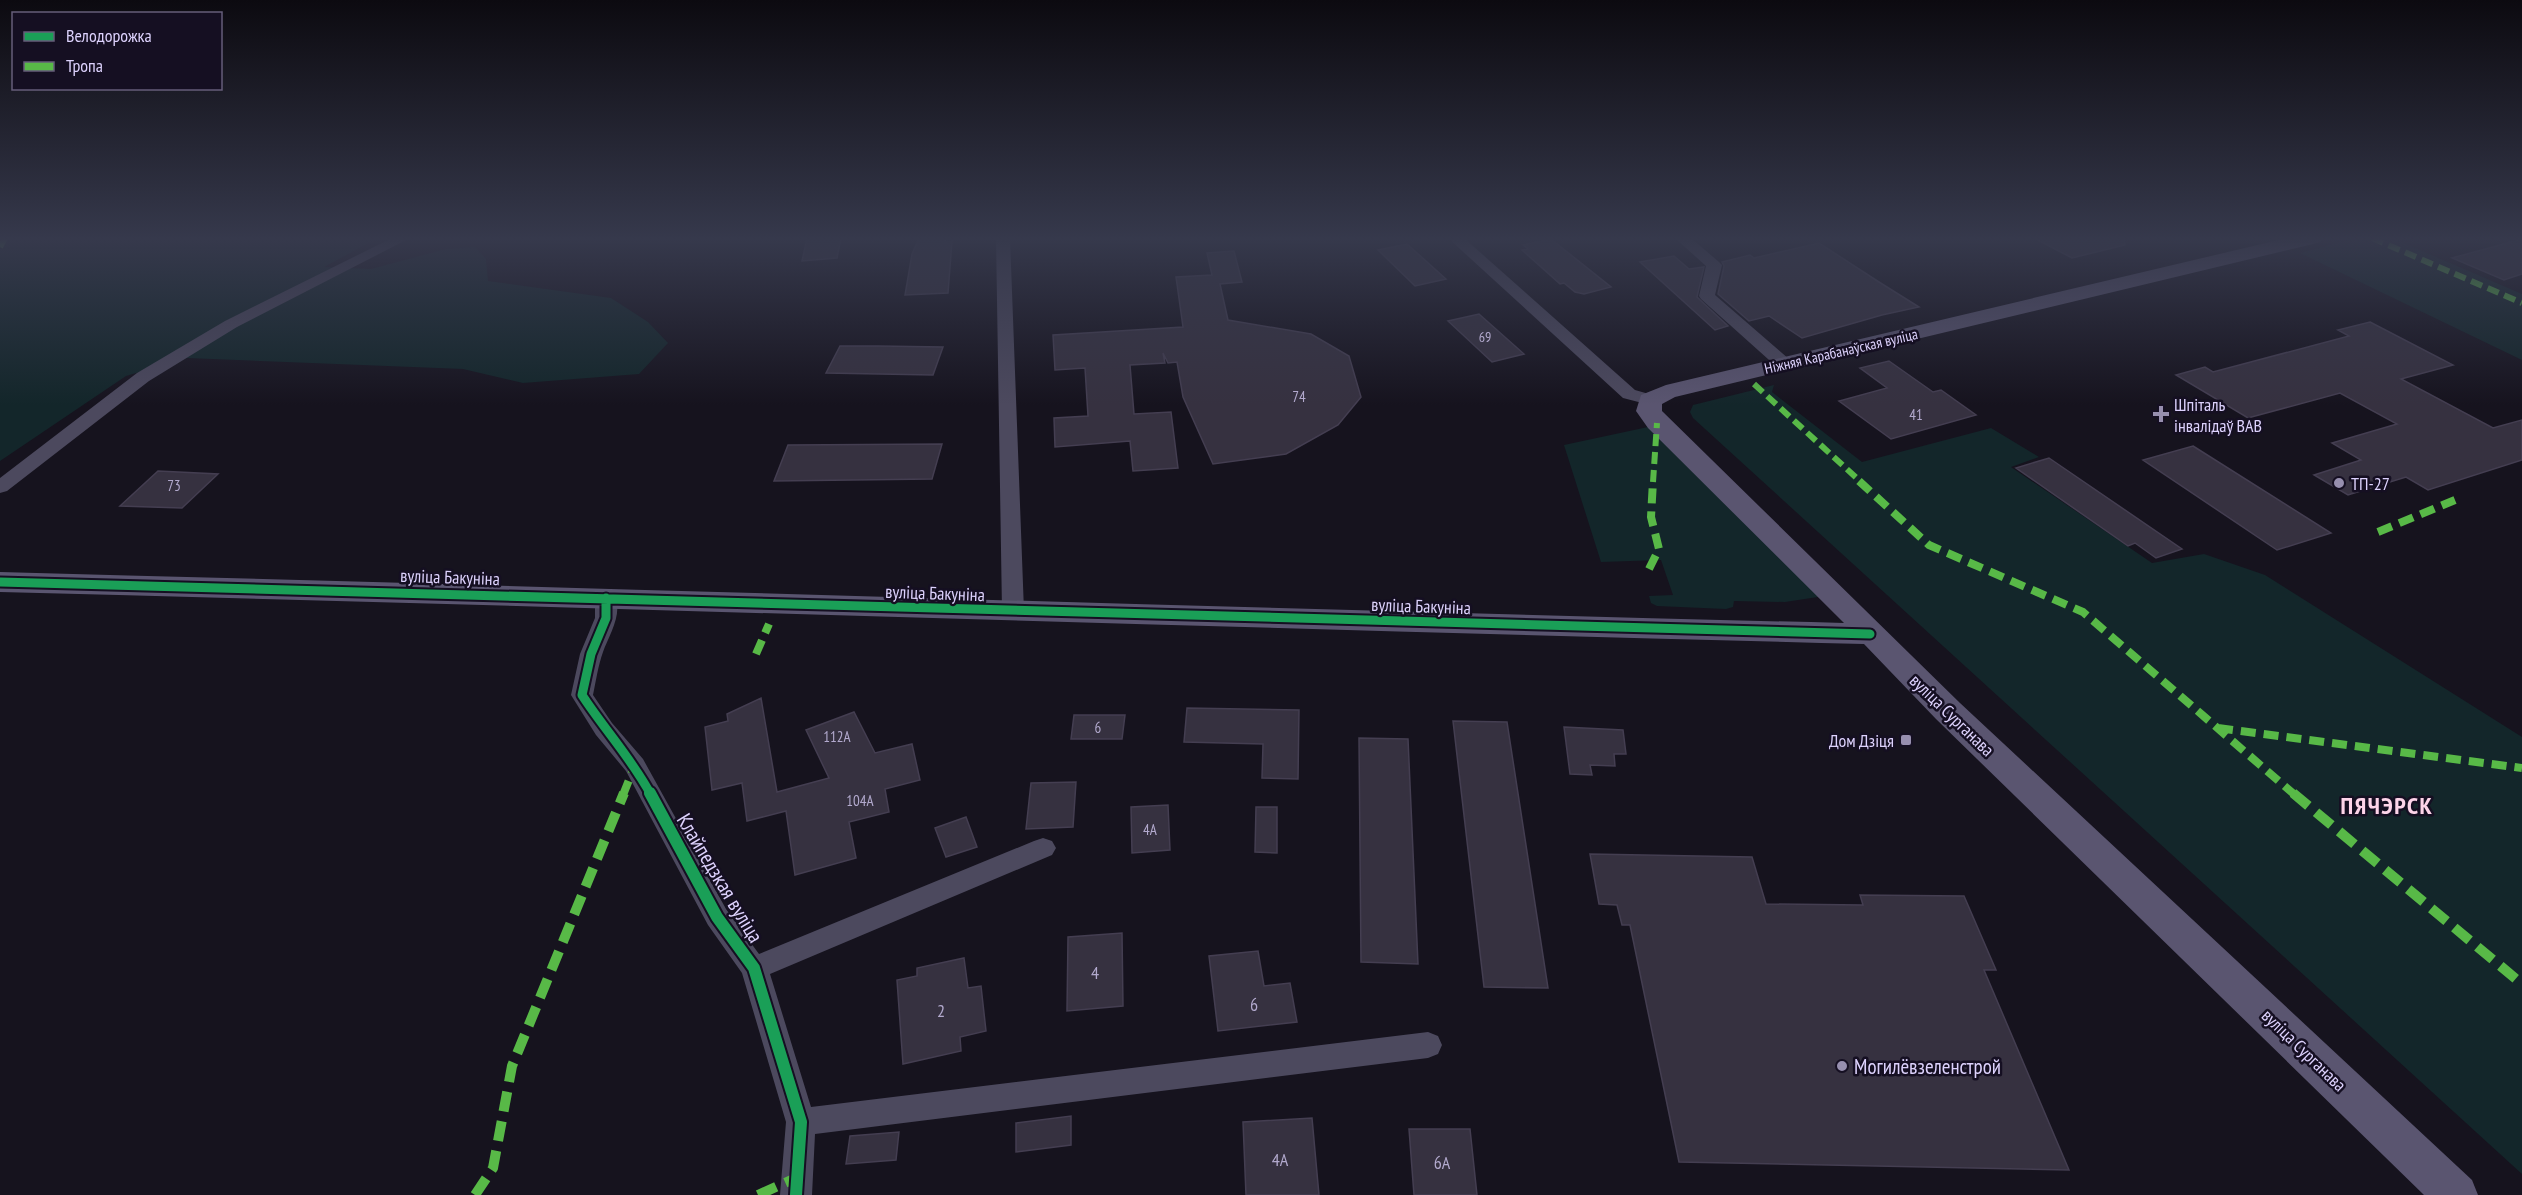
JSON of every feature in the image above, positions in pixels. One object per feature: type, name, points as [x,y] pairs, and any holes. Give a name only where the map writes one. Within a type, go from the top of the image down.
[{"type":"main road","name":"Ніжняя Карабанаўская вуліца","points":[[1650,400],[1666,392],[2079,294]]},
{"type":"main road","name":"вуліца Сурганава","points":[[1650,400],[1649,411],[1657,423],[1831,592],[1870,634],[2456,1195]]},
{"type":"main road","name":"вуліца Бакуніна","points":[[0,582],[606,598],[1013,612],[1870,634]]},
{"type":"street","points":[[0,487],[143,377],[231,324],[291,294]]},
{"type":"street","points":[[1004,294],[1013,612]]},
{"type":"street","points":[[1517,294],[1629,394],[1650,400]]},
{"type":"street","points":[[1708,294],[1707,296],[1784,364]]},
{"type":"street","name":"Клайпедзкая вуліца","points":[[606,598],[606,618],[591,654],[582,695],[604,729],[635,765],[717,916],[754,968],[801,1122],[796,1195]]},
{"type":"street","points":[[754,968],[1043,848]]},
{"type":"street","points":[[801,1122],[1428,1044]]},
{"type":"green space","points":[[0,294],[580,294],[611,298],[648,322],[668,343],[639,374],[523,383],[463,369],[187,358],[126,376],[0,461]]},
{"type":"green space","points":[[2385,294],[2522,294],[2522,360]]},
{"type":"green space","points":[[1774,385],[1772,392],[1862,462],[1991,428],[2039,457],[2011,467],[2152,563],[2204,554],[2265,575],[2522,737],[2522,1174],[1693,418],[1690,412],[1693,405]]},
{"type":"green space","points":[[1648,427],[1831,595],[1785,602],[1734,601],[1733,607],[1726,609],[1657,606],[1651,603],[1649,596],[1673,595],[1661,560],[1601,562],[1564,445]]},
{"type":"building","points":[[1178,294],[1222,294],[1228,320],[1311,334],[1349,356],[1361,397],[1338,425],[1286,454],[1213,464],[1183,397],[1177,362],[1168,363],[1163,353],[1165,363],[1130,365],[1134,414],[1171,412],[1178,468],[1133,471],[1130,441],[1055,447],[1054,418],[1088,416],[1085,368],[1055,370],[1053,335],[1183,327]]},
{"type":"building","points":[[1675,294],[1698,294],[1697,297],[1728,326],[1715,330]]},
{"type":"building","points":[[1718,294],[1898,294],[1919,307],[1802,338],[1769,316],[1749,321]]},
{"type":"building","points":[[1479,314],[1524,354],[1492,362],[1448,321]]},
{"type":"building","points":[[2370,322],[2453,365],[2401,379],[2493,428],[2522,420],[2522,460],[2428,490],[2406,477],[2348,495],[2314,475],[2361,460],[2332,443],[2397,424],[2340,393],[2248,418],[2176,375],[2205,367],[2213,372],[2349,336],[2338,330]]},
{"type":"building","points":[[840,346],[943,347],[933,375],[826,373]]},
{"type":"building","points":[[1889,361],[1933,392],[1941,390],[1976,415],[1891,439],[1839,401],[1887,388],[1860,368]]},
{"type":"building","points":[[942,444],[932,479],[774,481],[788,445]]},
{"type":"building","points":[[2193,446],[2331,533],[2277,550],[2143,460]]},
{"type":"building","points":[[2049,458],[2182,549],[2156,558],[2135,543],[2128,546],[2016,468]]},
{"type":"building","points":[[158,471],[218,474],[182,508],[120,506]]},
{"type":"building","points":[[761,698],[777,792],[829,778],[806,730],[854,712],[875,753],[912,744],[920,780],[885,789],[889,812],[849,822],[856,858],[795,875],[786,811],[747,821],[742,783],[712,790],[705,727],[728,721],[727,714]]},
{"type":"building","points":[[1187,708],[1299,710],[1298,779],[1262,778],[1263,744],[1184,742]]},
{"type":"building","points":[[1074,715],[1125,715],[1122,739],[1071,739]]},
{"type":"building","points":[[1453,721],[1507,722],[1548,988],[1484,987]]},
{"type":"building","points":[[1564,727],[1623,730],[1626,754],[1614,754],[1615,766],[1590,765],[1592,775],[1570,774]]},
{"type":"building","points":[[1359,738],[1408,739],[1418,964],[1361,962]]},
{"type":"building","points":[[1076,782],[1073,827],[1026,829],[1031,783]]},
{"type":"building","points":[[1168,805],[1170,850],[1132,853],[1131,807]]},
{"type":"building","points":[[1256,807],[1277,807],[1277,853],[1255,852]]},
{"type":"building","points":[[966,817],[977,847],[946,857],[935,828]]},
{"type":"building","name":"Могилёвзеленстрой","points":[[1590,854],[1752,857],[1766,904],[1863,905],[1860,895],[1964,896],[1996,970],[1984,970],[2069,1170],[1679,1162],[1630,925],[1622,925],[1617,905],[1599,904]]},
{"type":"building","points":[[1122,933],[1123,1006],[1067,1011],[1068,937]]},
{"type":"building","points":[[1258,951],[1264,986],[1290,983],[1297,1022],[1218,1031],[1209,956]]},
{"type":"building","points":[[964,958],[968,988],[981,986],[986,1031],[960,1037],[961,1051],[903,1064],[897,980],[917,976],[917,968]]},
{"type":"building","points":[[1071,1116],[1071,1145],[1016,1152],[1016,1123]]},
{"type":"building","points":[[1312,1118],[1319,1195],[1246,1195],[1243,1122]]},
{"type":"building","points":[[1409,1129],[1470,1129],[1477,1195],[1414,1195]]},
{"type":"building","points":[[899,1132],[896,1160],[846,1164],[850,1136]]},
{"type":"marked path","points":[[2501,294],[2522,303]]},
{"type":"marked path","points":[[1754,384],[1929,545],[2083,612],[2370,859],[2522,984]]},
{"type":"marked path","points":[[1649,569],[1659,549],[1651,517],[1657,423]]},
{"type":"marked path","points":[[2378,532],[2455,500]]},
{"type":"marked path","points":[[756,654],[769,624]]},
{"type":"marked path","points":[[2218,728],[2522,768]]},
{"type":"marked path","points":[[475,1195],[493,1168],[512,1066],[635,765]]},
{"type":"marked path","points":[[758,1195],[798,1177]]},
{"type":"cycle path","points":[[0,582],[606,598],[961,611],[1870,634]]},
{"type":"cycle path","points":[[606,598],[606,618],[591,654],[582,695],[604,729],[635,765],[717,917],[754,968],[801,1122],[796,1195]]},
{"type":"place","name":"Шпіталь інвалідаў ВАВ","points":[[2161,414]]},
{"type":"place","name":"ТП-27","points":[[2339,483]]},
{"type":"place","name":"Дом Дзіця","points":[[1906,740]]},
{"type":"place","name":"Могилёвзеленстрой","points":[[1842,1066]]},
{"type":"district","name":"ПЯЧЭРСК","points":[[2387,805]]}]
